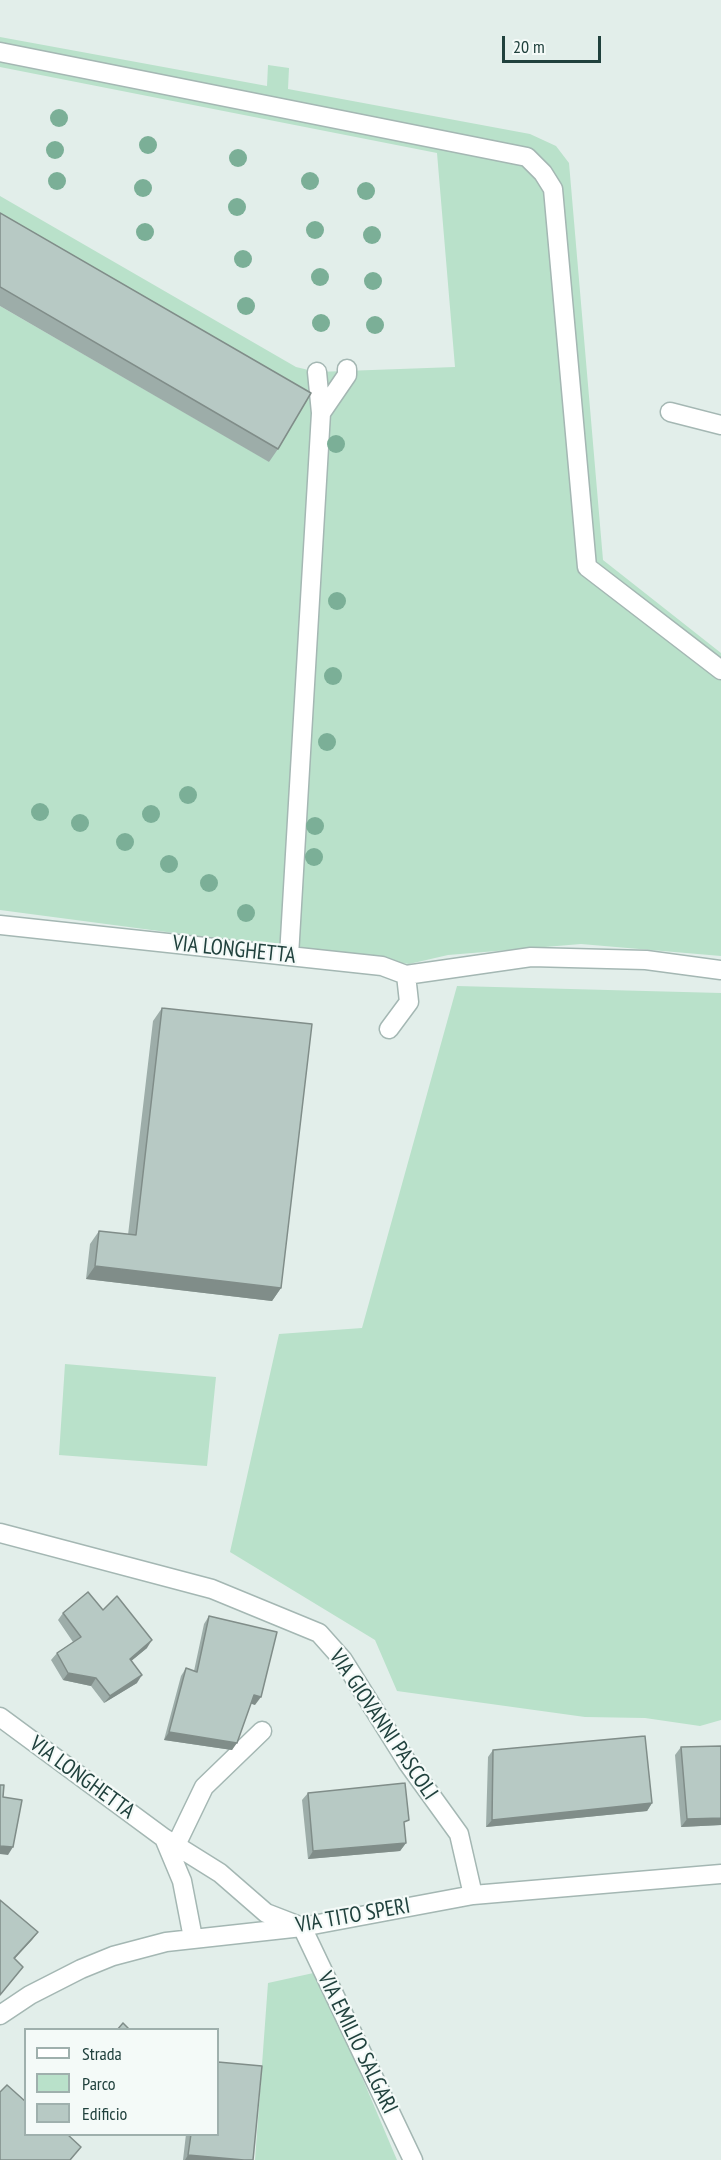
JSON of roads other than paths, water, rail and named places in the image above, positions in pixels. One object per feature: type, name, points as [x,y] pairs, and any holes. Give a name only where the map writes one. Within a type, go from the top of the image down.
[{"type":"street","points":[[0,52],[299,119],[527,157],[543,173],[553,189],[587,567],[721,670]]},
{"type":"street","points":[[289,956],[321,413],[336,372],[321,413]]},
{"type":"street","points":[[670,412],[721,425]]},
{"type":"street","name":"VIA LONGHETTA","points":[[0,925],[382,966],[406,975]]},
{"type":"street","points":[[389,1029],[409,1002],[406,975],[531,957],[646,960],[721,970]]},
{"type":"street","name":"VIA GIOVANNI PASCOLI","points":[[0,1533],[212,1589],[319,1633],[343,1660],[407,1762],[459,1834],[473,1894]]},
{"type":"street","name":"VIA LONGHETTA","points":[[0,1717],[170,1841],[220,1872],[266,1913],[302,1927]]},
{"type":"street","points":[[193,1938],[182,1881],[170,1841],[204,1787],[262,1731]]},
{"type":"street","name":"VIA TITO SPERI","points":[[0,2015],[30,1995],[113,1956],[193,1938],[302,1927],[473,1894],[721,1874]]},
{"type":"street","name":"VIA EMILIO SALGARI","points":[[302,1927],[413,2160]]}]
